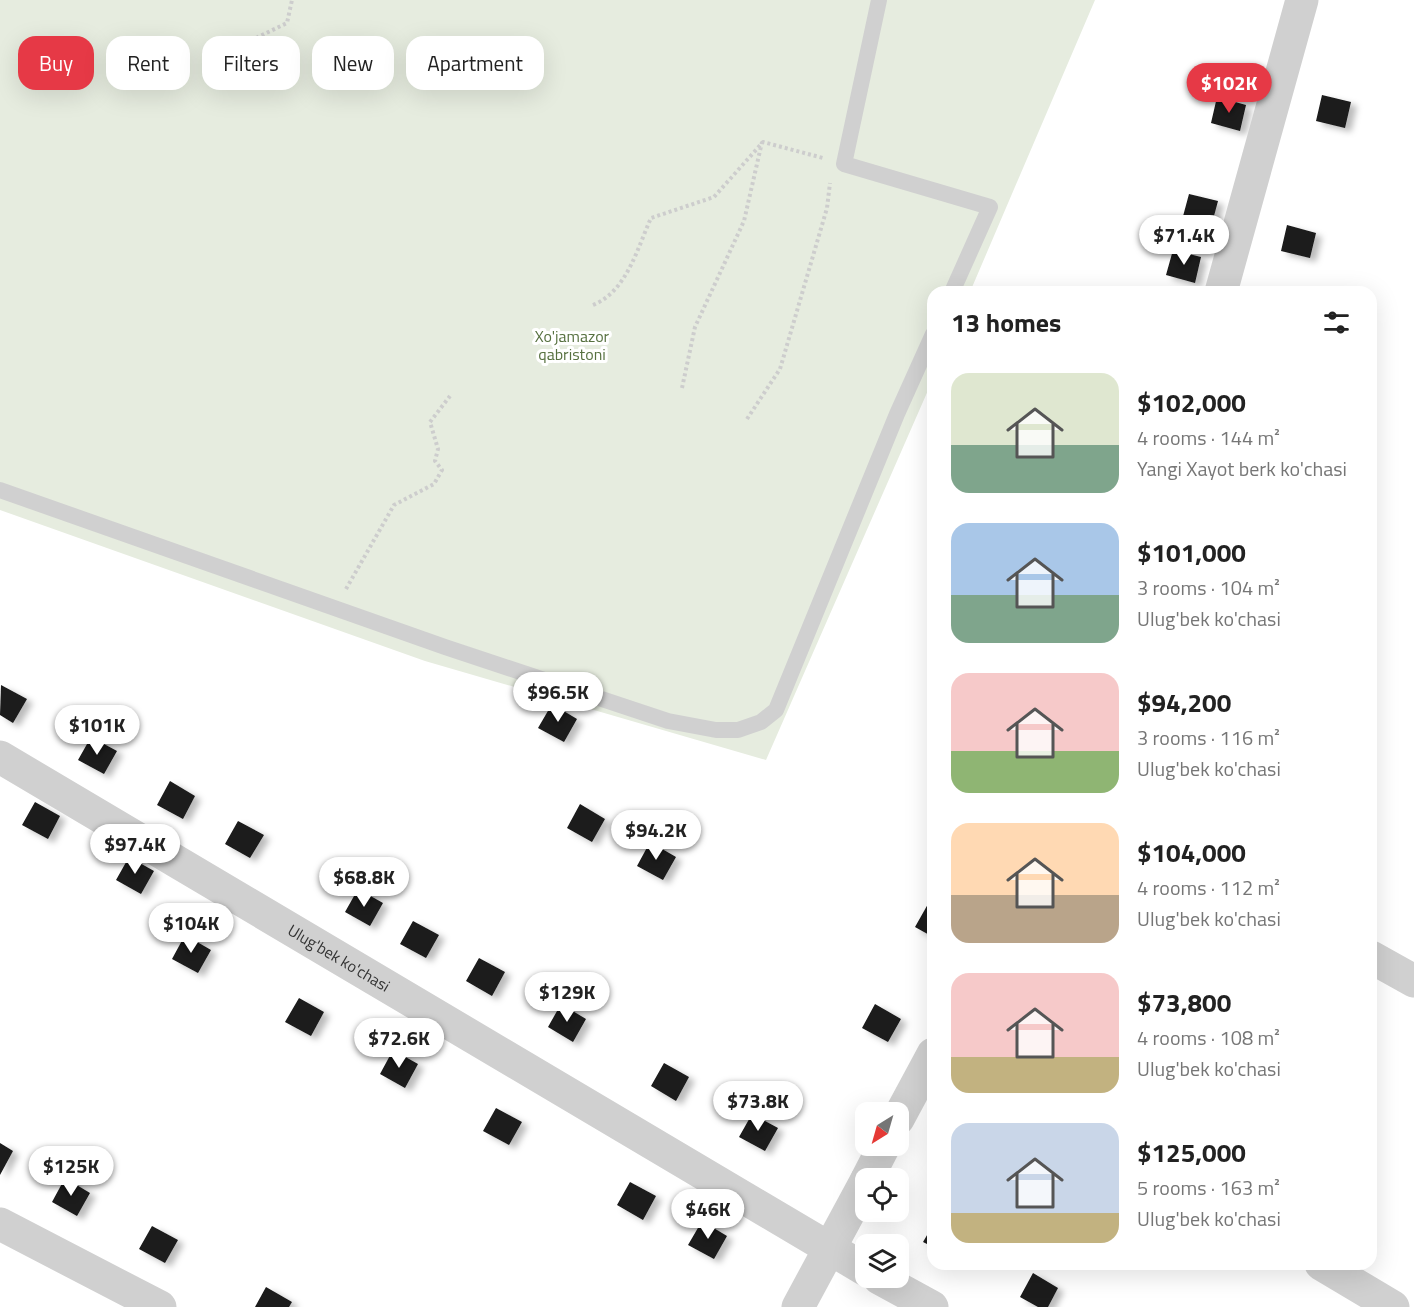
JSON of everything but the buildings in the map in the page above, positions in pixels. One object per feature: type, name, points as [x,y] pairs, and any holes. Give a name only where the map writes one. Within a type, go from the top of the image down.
[{"type":"street","points":[[1223,286],[1302,0]]},
{"type":"street","name":"Ulug'bek ko'chasi","points":[[0,757],[855,1264]]},
{"type":"street","points":[[1377,960],[1414,981]]},
{"type":"street","points":[[907,1102],[927,1065]]},
{"type":"street","points":[[798,1307],[855,1201]]},
{"type":"street","points":[[0,1224],[160,1307]]},
{"type":"street","points":[[1331,1270],[1393,1307]]},
{"type":"street","points":[[897,1288],[932,1307]]},
{"type":"lane","points":[[879,0],[838,162],[990,207],[955,286]]},
{"type":"lane","points":[[0,490],[668,721],[692,727],[738,730],[760,722],[776,710],[897,414],[927,347]]},
{"type":"path","points":[[260,36],[287,23],[292,0]]},
{"type":"path","points":[[747,419],[780,369],[827,208],[838,162],[762,142]]},
{"type":"path","points":[[593,305],[601,301],[624,279],[651,218],[714,197],[762,142]]},
{"type":"path","points":[[682,388],[695,327],[744,221],[762,142]]},
{"type":"path","points":[[336,608],[394,505],[434,483],[442,470],[435,461],[438,449],[430,422],[450,396]]},
{"type":"green space","name":"Xo'jamazor qabristoni","points":[[0,0],[1095,0],[973,286],[927,286],[927,393],[766,760],[425,661],[0,510]]}]
